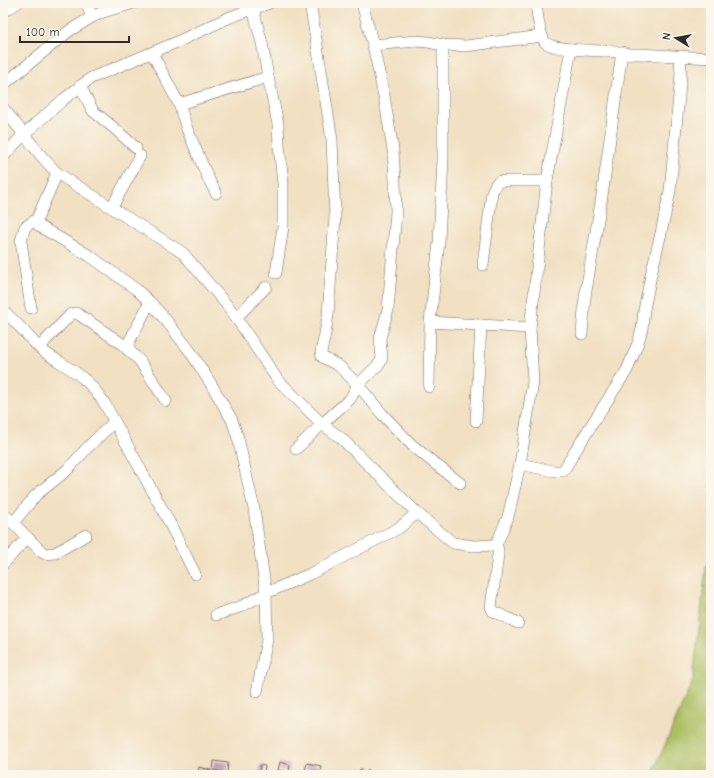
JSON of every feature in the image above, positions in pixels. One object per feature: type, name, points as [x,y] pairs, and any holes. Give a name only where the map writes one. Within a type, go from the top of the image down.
[{"type":"street","points":[[3,12],[16,3]]},
{"type":"street","points":[[86,3],[92,17]]},
{"type":"street","points":[[3,85],[69,31],[103,12],[134,3]]},
{"type":"street","points":[[3,157],[24,134],[91,78],[152,53],[228,18],[269,3]]},
{"type":"street","points":[[310,3],[332,140],[335,217],[328,315],[321,352],[322,357],[339,366],[412,445],[460,482]]},
{"type":"street","points":[[296,449],[350,399],[358,385],[380,363],[382,358],[380,338],[388,310],[396,212],[393,150],[384,96],[362,3]]},
{"type":"street","points":[[536,3],[542,36],[546,43],[552,47],[622,52],[628,54],[711,58]]},
{"type":"street","points":[[253,9],[262,43],[278,124],[283,184],[283,227],[276,273]]},
{"type":"street","points":[[373,45],[416,41],[443,45],[466,46],[542,36]]},
{"type":"street","points":[[429,387],[430,322],[439,242],[443,159],[443,45]]},
{"type":"street","points":[[518,623],[494,611],[491,607],[498,555],[496,545],[508,517],[520,464],[533,382],[530,328],[547,181],[571,49]]},
{"type":"street","points":[[582,334],[585,297],[602,196],[622,52]]},
{"type":"street","points":[[152,53],[179,104],[187,129],[216,193]]},
{"type":"street","points":[[520,464],[553,471],[563,471],[627,370],[638,343],[642,329],[644,310],[652,270],[670,191],[681,74],[680,56]]},
{"type":"street","points":[[179,104],[268,77]]},
{"type":"street","points":[[80,86],[93,112],[114,128],[138,152],[112,207]]},
{"type":"street","points":[[3,108],[57,173],[183,253],[231,310],[274,376],[322,424],[341,438],[417,513],[453,543],[473,546],[496,545]]},
{"type":"street","points":[[57,173],[37,219],[38,226],[90,256],[137,290],[150,302],[190,351],[212,384],[232,420],[238,438],[254,509],[266,593],[266,639],[257,692]]},
{"type":"street","points":[[483,265],[492,192],[496,184],[500,180],[547,181]]},
{"type":"street","points":[[31,308],[21,241],[25,227],[37,219]]},
{"type":"street","points":[[236,318],[266,287]]},
{"type":"street","points":[[128,350],[130,340],[150,302]]},
{"type":"street","points":[[3,310],[40,348],[85,380],[105,404],[167,518],[195,574]]},
{"type":"street","points":[[40,348],[72,314],[78,314],[121,343],[140,361],[166,401]]},
{"type":"street","points":[[430,322],[530,328]]},
{"type":"street","points":[[476,421],[481,325]]},
{"type":"street","points":[[13,523],[36,495],[67,470],[114,422]]},
{"type":"street","points":[[3,513],[27,538],[46,554],[55,553],[86,535]]},
{"type":"street","points":[[216,615],[242,606],[266,593],[310,574],[399,528],[417,513]]},
{"type":"street","points":[[3,564],[27,538]]},
{"type":"green space","points":[[711,565],[711,775],[652,775],[693,680],[706,567]]},
{"type":"building","points":[[214,761],[228,763],[227,773],[213,770]]},
{"type":"building","points":[[280,762],[290,765],[289,772],[278,770]]},
{"type":"building","points":[[307,763],[321,766],[320,774],[305,770]]},
{"type":"building","points":[[260,765],[265,766],[264,774],[259,773]]},
{"type":"building","points":[[199,767],[211,770],[210,775],[197,775]]},
{"type":"building","points":[[360,769],[369,770],[369,775],[359,773]]}]
